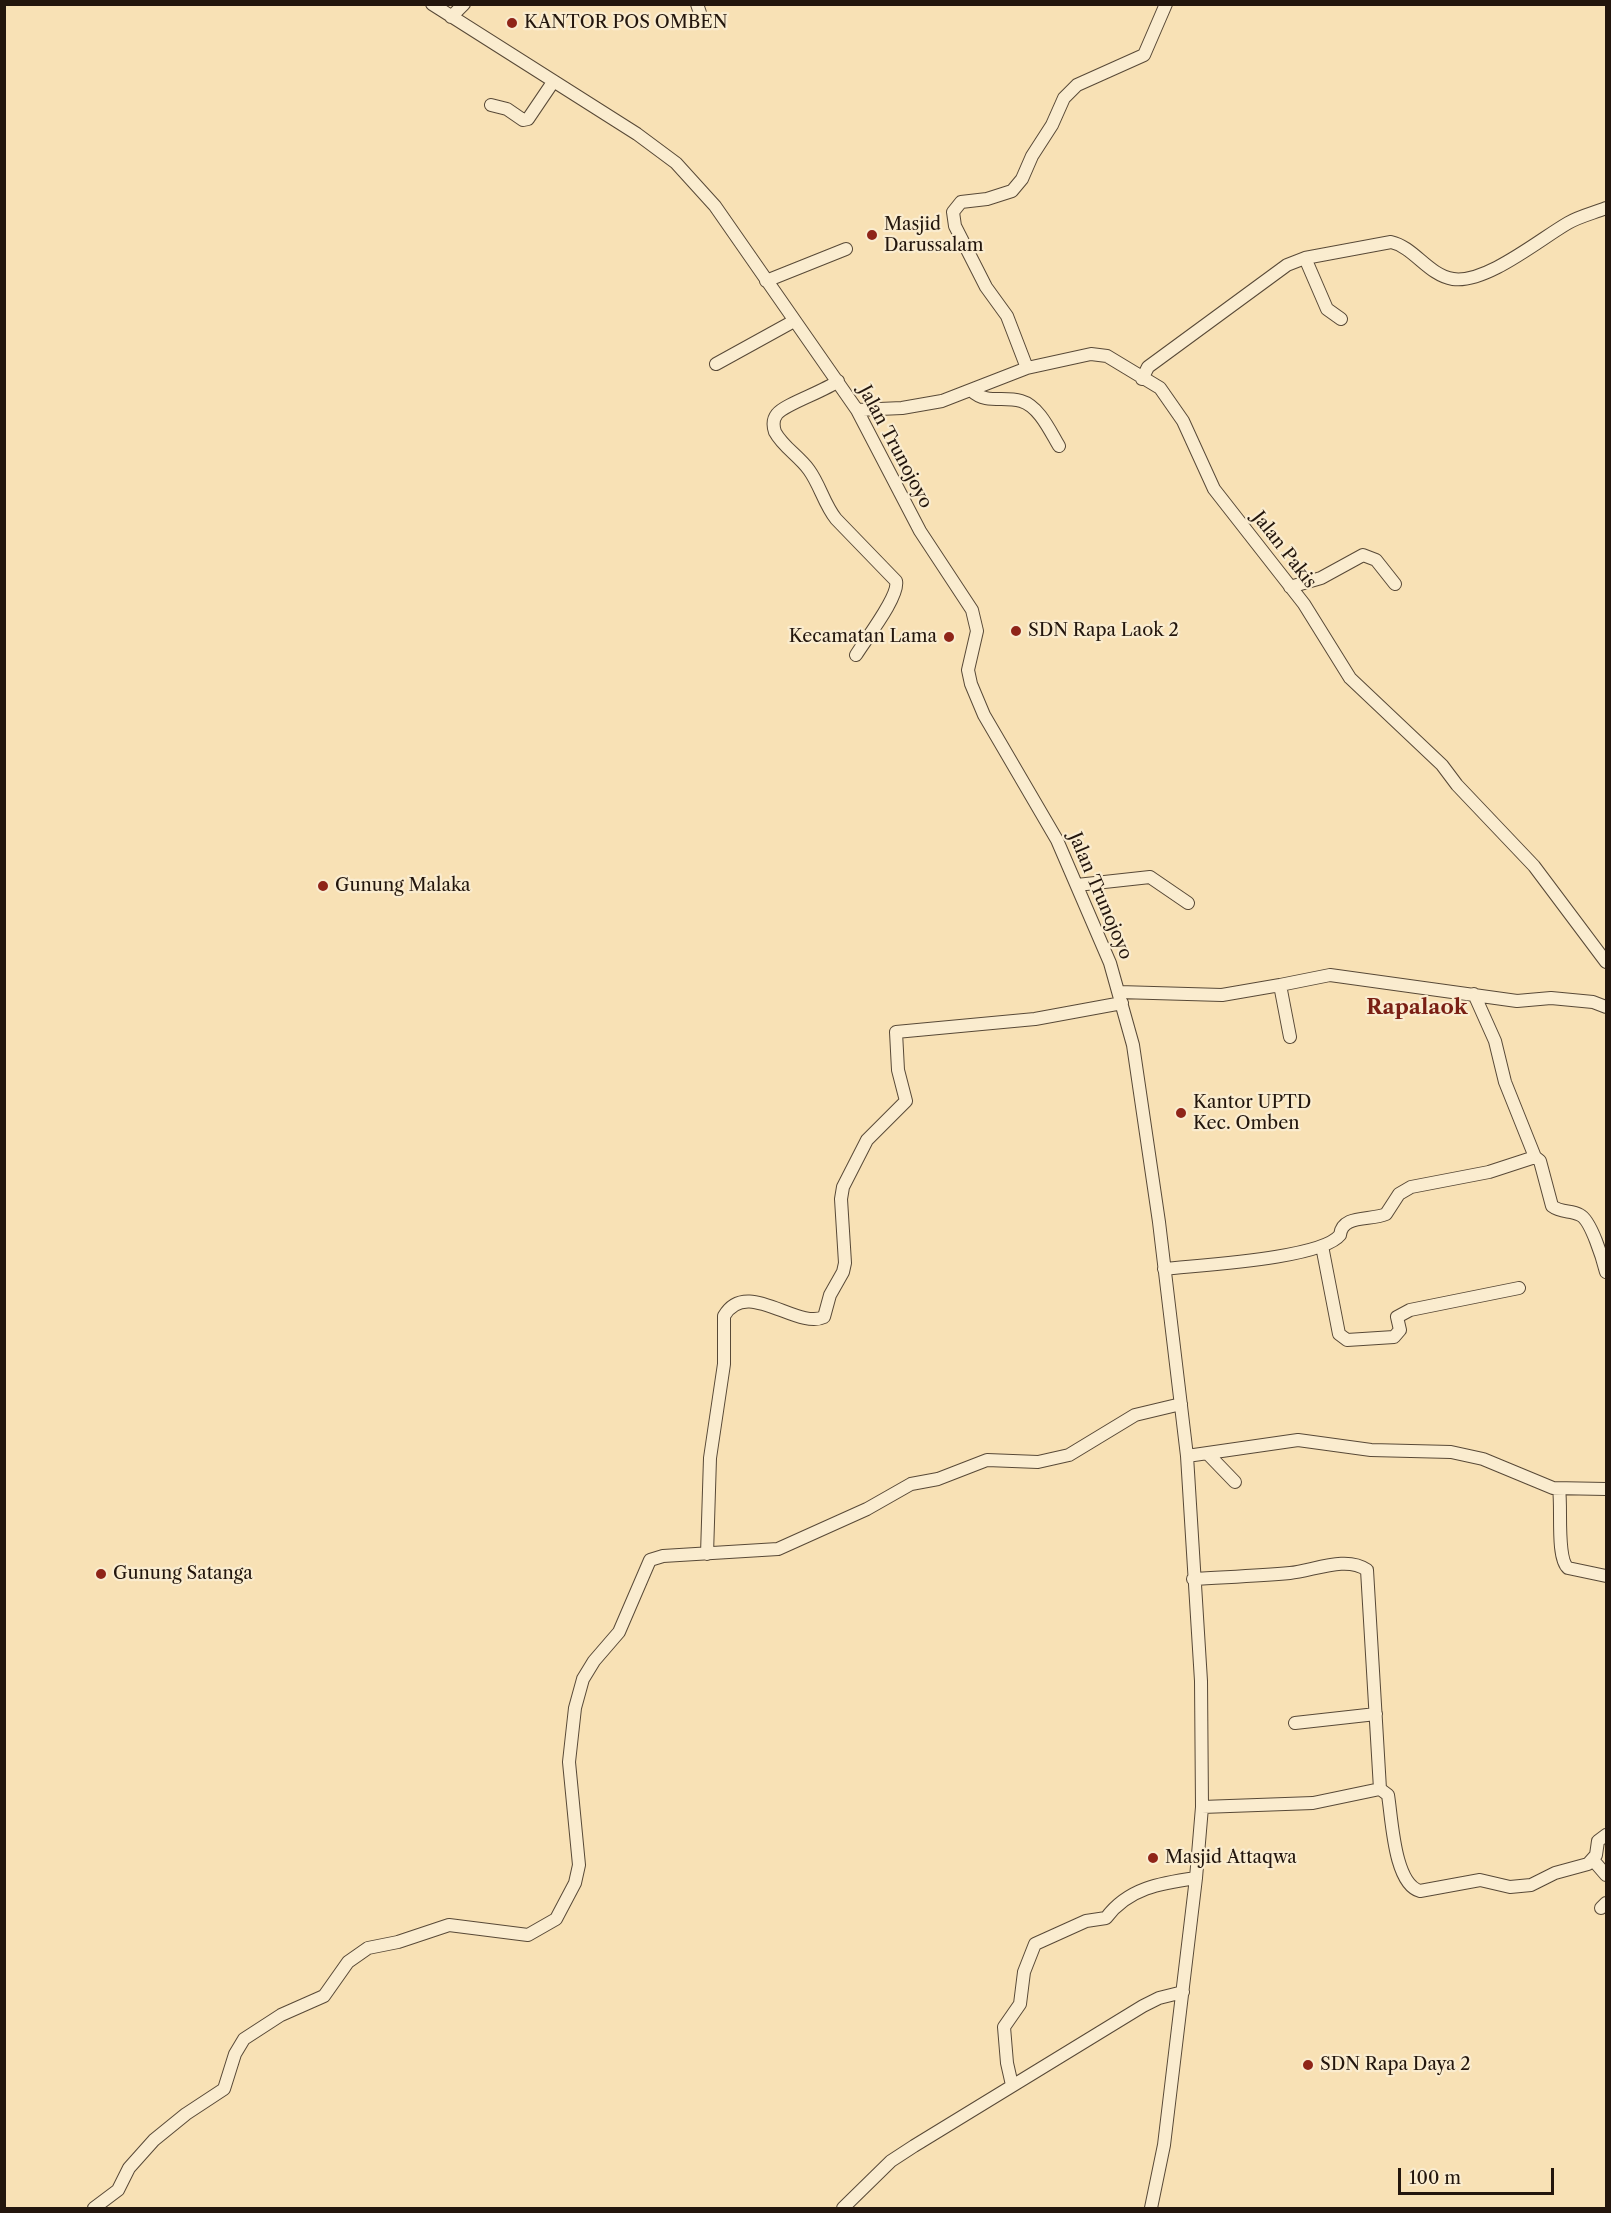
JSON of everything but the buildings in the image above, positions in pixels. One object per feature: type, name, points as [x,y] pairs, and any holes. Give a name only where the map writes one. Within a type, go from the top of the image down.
[{"type":"street","name":"Jalan Trunojoyo","points":[[432,4],[637,134],[676,163],[715,206],[838,381],[857,411],[929,548],[972,610],[977,632],[968,670],[970,684],[984,715],[1042,812],[1077,885],[1110,963],[1133,1045],[1144,1109],[1187,1456],[1201,1681],[1202,1808],[1196,1878],[1164,2145],[1151,2208]]},
{"type":"street","points":[[451,17],[464,4]]},
{"type":"street","points":[[1027,368],[1007,316],[986,287],[955,225],[953,212],[961,202],[1004,195],[1019,185],[1064,98],[1077,86],[1093,77],[1144,55],[1166,4]]},
{"type":"street","points":[[491,105],[507,109],[523,120],[528,119],[553,82]]},
{"type":"street","points":[[1142,379],[1148,367],[1287,265],[1305,258],[1391,242],[1442,276],[1455,279],[1469,278],[1538,244],[1568,223],[1606,208]]},
{"type":"street","points":[[766,281],[846,249]]},
{"type":"street","points":[[1305,258],[1327,309],[1341,319]]},
{"type":"street","points":[[716,364],[794,321]]},
{"type":"street","name":"Jalan Pakis","points":[[857,411],[924,405],[972,391],[1027,368],[1080,356],[1101,355],[1166,394],[1183,421],[1208,481],[1290,587],[1336,659],[1359,688],[1428,751],[1527,858],[1606,962]]},
{"type":"street","points":[[838,381],[825,391],[780,410],[774,417],[774,424],[776,433],[785,446],[810,472],[827,508],[896,580],[897,587],[893,598],[856,655]]},
{"type":"street","points":[[972,391],[982,397],[1021,400],[1028,404],[1045,422],[1059,446]]},
{"type":"street","points":[[1290,587],[1321,578],[1363,555],[1376,560],[1395,584]]},
{"type":"street","points":[[1077,885],[1150,877],[1188,903]]},
{"type":"street","points":[[708,1554],[710,1458],[724,1364],[724,1316],[736,1304],[757,1303],[805,1318],[824,1317],[830,1294],[843,1272],[845,1263],[841,1199],[843,1187],[867,1140],[906,1101],[898,1070],[896,1032],[1043,1018],[1121,998],[1222,995],[1330,975],[1424,990],[1474,994],[1517,1001],[1551,998],[1576,1000],[1606,1007]]},
{"type":"street","points":[[1280,985],[1290,1037]]},
{"type":"street","points":[[1474,994],[1495,1041],[1505,1082],[1535,1157],[1540,1161],[1552,1206],[1582,1216],[1601,1252],[1606,1272]]},
{"type":"street","points":[[1164,1269],[1262,1259],[1322,1246],[1336,1240],[1347,1222],[1386,1214],[1399,1194],[1411,1187],[1489,1172],[1535,1157]]},
{"type":"street","points":[[1322,1246],[1339,1334],[1347,1340],[1394,1337],[1400,1330],[1397,1317],[1410,1310],[1519,1288]]},
{"type":"street","points":[[94,2208],[118,2190],[129,2168],[154,2140],[186,2114],[224,2089],[234,2054],[244,2038],[281,2015],[324,1996],[357,1955],[368,1948],[398,1942],[449,1925],[519,1936],[535,1932],[556,1919],[566,1904],[579,1865],[569,1762],[572,1723],[583,1679],[594,1661],[619,1632],[650,1560],[663,1556],[778,1549],[867,1509],[911,1485],[938,1479],[987,1460],[1038,1462],[1069,1455],[1135,1415],[1181,1404]]},
{"type":"street","points":[[1187,1456],[1298,1440],[1371,1450],[1451,1452],[1483,1459],[1559,1489],[1606,1489]]},
{"type":"street","points":[[1207,1453],[1235,1482]]},
{"type":"street","points":[[1559,1489],[1561,1548],[1564,1565],[1606,1576]]},
{"type":"street","points":[[1193,1579],[1293,1573],[1326,1565],[1365,1568],[1369,1574],[1380,1789]]},
{"type":"street","points":[[1295,1723],[1376,1714]]},
{"type":"street","points":[[1202,1808],[1313,1803],[1380,1789],[1388,1795],[1397,1853],[1407,1883],[1414,1890],[1420,1891],[1480,1880],[1522,1887],[1593,1860]]},
{"type":"street","points":[[1593,1860],[1598,1840],[1606,1835]]},
{"type":"street","points":[[1593,1860],[1606,1875]]},
{"type":"street","points":[[1012,2085],[1007,2063],[1004,2027],[1020,2004],[1024,1972],[1035,1944],[1086,1920],[1106,1918],[1111,1911],[1143,1888],[1196,1878]]},
{"type":"street","points":[[843,2208],[891,2161],[1143,2006],[1159,1998],[1183,1992]]},
{"type":"place","name":"KANTOR POS OMBEN","points":[[512,23]]},
{"type":"place","name":"Masjid Darussalam","points":[[872,235]]},
{"type":"place","name":"SDN Rapa Laok 2","points":[[1016,631]]},
{"type":"place","name":"Kecamatan Lama","points":[[949,637]]},
{"type":"place","name":"Gunung Malaka","points":[[323,886]]},
{"type":"place","name":"Kantor UPTD Kec. Omben","points":[[1181,1113]]},
{"type":"place","name":"Gunung Satanga","points":[[101,1574]]},
{"type":"place","name":"Masjid Attaqwa","points":[[1153,1858]]},
{"type":"place","name":"SDN Rapa Daya 2","points":[[1308,2065]]},
{"type":"district","name":"Rapalaok","points":[[1417,1008]]}]
